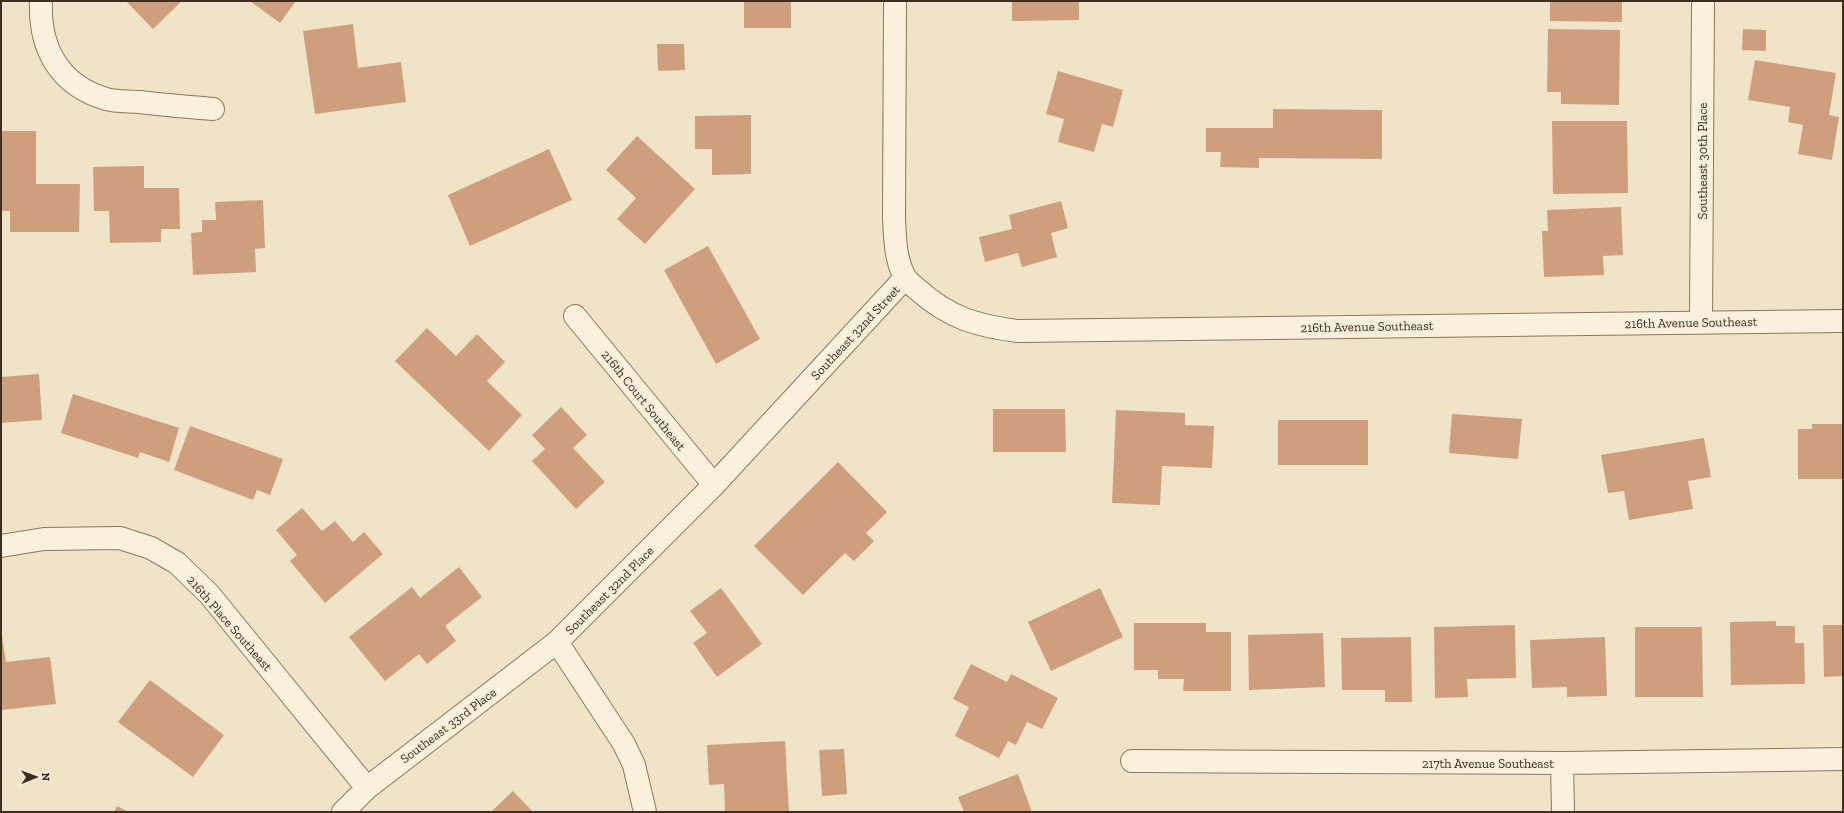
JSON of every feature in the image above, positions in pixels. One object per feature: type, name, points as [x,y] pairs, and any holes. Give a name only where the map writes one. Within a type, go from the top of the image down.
[{"type":"street","points":[[41,1],[43,36],[50,56],[66,76],[84,90],[107,100],[213,109]]},
{"type":"street","name":"Southeast 32nd Street","points":[[714,485],[905,278],[895,248],[895,1]]},
{"type":"street","name":"Southeast 30th Place","points":[[1701,321],[1703,1]]},
{"type":"street","name":"216th Avenue Southeast","points":[[905,278],[929,300],[959,318],[984,326],[1018,331],[1701,321],[1843,321]]},
{"type":"street","name":"216th Court Southeast","points":[[575,316],[714,485]]},
{"type":"street","name":"Southeast 32nd Place","points":[[645,812],[634,765],[624,744],[557,642],[714,485]]},
{"type":"street","name":"216th Place Southeast","points":[[1,546],[44,539],[120,538],[151,548],[177,562],[209,594],[367,788]]},
{"type":"street","name":"Southeast 33rd Place","points":[[343,812],[367,788],[557,642]]},
{"type":"street","name":"217th Avenue Southeast","points":[[1132,761],[1562,763],[1843,759]]},
{"type":"street","points":[[1562,763],[1563,812]]},
{"type":"building","points":[[126,1],[182,1],[153,29]]},
{"type":"building","points":[[250,1],[296,1],[280,23]]},
{"type":"building","points":[[744,1],[791,1],[791,28],[744,28]]},
{"type":"building","points":[[1012,1],[1079,1],[1079,20],[1012,21]]},
{"type":"building","points":[[1550,1],[1622,1],[1622,22],[1550,21]]},
{"type":"building","points":[[353,24],[358,68],[401,62],[406,102],[315,114],[303,31]]},
{"type":"building","points":[[1548,29],[1620,30],[1619,105],[1561,104],[1561,92],[1547,92]]},
{"type":"building","points":[[1743,29],[1766,30],[1766,51],[1742,50]]},
{"type":"building","points":[[657,44],[684,44],[685,70],[658,71]]},
{"type":"building","points":[[1755,60],[1836,73],[1829,115],[1839,117],[1832,160],[1798,154],[1803,125],[1788,122],[1790,107],[1748,100]]},
{"type":"building","points":[[1058,71],[1123,90],[1113,127],[1102,124],[1094,152],[1058,142],[1064,119],[1046,114]]},
{"type":"building","points":[[1273,109],[1382,110],[1382,159],[1259,158],[1259,168],[1220,167],[1221,152],[1206,152],[1206,128],[1273,128]]},
{"type":"building","points":[[751,115],[751,174],[712,175],[712,149],[695,149],[695,116]]},
{"type":"building","points":[[1552,121],[1627,121],[1628,193],[1553,194]]},
{"type":"building","points":[[2,131],[36,131],[36,184],[80,184],[79,232],[10,232],[10,211],[2,211]]},
{"type":"building","points":[[637,136],[695,189],[645,244],[617,219],[636,198],[606,170]]},
{"type":"building","points":[[549,149],[572,200],[470,246],[448,195]]},
{"type":"building","points":[[144,166],[144,188],[179,188],[180,229],[161,229],[161,242],[110,243],[109,211],[94,211],[93,167]]},
{"type":"building","points":[[263,200],[265,248],[255,249],[256,272],[193,275],[191,233],[202,232],[202,220],[216,220],[215,202]]},
{"type":"building","points":[[1061,201],[1068,228],[1051,233],[1057,257],[1022,267],[1018,253],[985,262],[979,237],[1012,229],[1009,215]]},
{"type":"building","points":[[1621,207],[1623,255],[1603,256],[1604,275],[1544,277],[1542,231],[1548,231],[1547,210]]},
{"type":"building","points":[[708,246],[760,339],[716,364],[664,270]]},
{"type":"building","points":[[427,328],[456,356],[477,334],[505,362],[487,381],[522,415],[489,451],[395,361]]},
{"type":"building","points":[[39,374],[42,420],[1,423],[1,377]]},
{"type":"building","points":[[73,394],[179,428],[169,462],[140,452],[138,458],[61,433]]},
{"type":"building","points":[[561,407],[587,435],[573,448],[605,482],[576,509],[532,461],[545,449],[532,435]]},
{"type":"building","points":[[993,409],[1065,409],[1066,452],[993,452]]},
{"type":"building","points":[[1116,410],[1185,413],[1185,425],[1214,426],[1212,468],[1162,466],[1160,505],[1112,503]]},
{"type":"building","points":[[1452,414],[1522,419],[1518,459],[1449,453]]},
{"type":"building","points":[[1278,420],[1368,420],[1368,465],[1278,465]]},
{"type":"building","points":[[1812,424],[1843,424],[1843,479],[1798,479],[1798,429],[1812,429]]},
{"type":"building","points":[[190,426],[283,459],[270,495],[257,490],[253,500],[174,470]]},
{"type":"building","points":[[1704,438],[1711,477],[1688,481],[1693,509],[1629,520],[1624,491],[1608,493],[1601,455]]},
{"type":"building","points":[[838,462],[887,512],[866,533],[874,541],[854,561],[845,553],[803,595],[754,546]]},
{"type":"building","points":[[302,508],[322,531],[335,521],[353,542],[364,532],[383,554],[325,603],[290,561],[297,555],[276,530]]},
{"type":"building","points":[[459,567],[482,597],[445,626],[456,641],[427,664],[419,654],[385,681],[349,637],[412,587],[420,598]]},
{"type":"building","points":[[721,588],[762,644],[717,677],[693,643],[707,633],[690,611]]},
{"type":"building","points":[[1100,588],[1123,637],[1051,671],[1028,622]]},
{"type":"building","points":[[1776,621],[1776,626],[1795,626],[1795,643],[1804,643],[1805,684],[1731,685],[1730,622]]},
{"type":"building","points":[[1134,623],[1206,623],[1206,632],[1231,632],[1231,691],[1183,691],[1184,679],[1158,679],[1158,670],[1134,670]]},
{"type":"building","points":[[1515,625],[1516,678],[1467,679],[1468,697],[1435,698],[1434,627]]},
{"type":"building","points":[[1823,625],[1843,625],[1843,676],[1824,677]]},
{"type":"building","points":[[1635,627],[1702,627],[1703,697],[1635,697]]},
{"type":"building","points":[[1,629],[6,662],[50,657],[56,704],[1,710]]},
{"type":"building","points":[[1323,633],[1325,687],[1249,690],[1248,635]]},
{"type":"building","points":[[1411,637],[1412,702],[1385,702],[1385,690],[1342,690],[1341,638]]},
{"type":"building","points":[[1605,637],[1607,696],[1567,697],[1567,687],[1532,688],[1530,640]]},
{"type":"building","points":[[971,664],[1007,682],[1011,674],[1058,698],[1042,729],[1027,722],[1016,745],[1008,741],[999,758],[955,736],[969,707],[953,699]]},
{"type":"building","points":[[150,680],[224,735],[193,777],[118,722]]},
{"type":"building","points":[[785,741],[789,812],[725,812],[724,784],[709,785],[707,745]]},
{"type":"building","points":[[844,749],[847,794],[822,796],[819,750]]},
{"type":"building","points":[[1018,774],[1032,812],[964,812],[958,797]]},
{"type":"building","points":[[513,791],[533,812],[491,812]]},
{"type":"building","points":[[117,806],[129,812],[114,812]]}]
